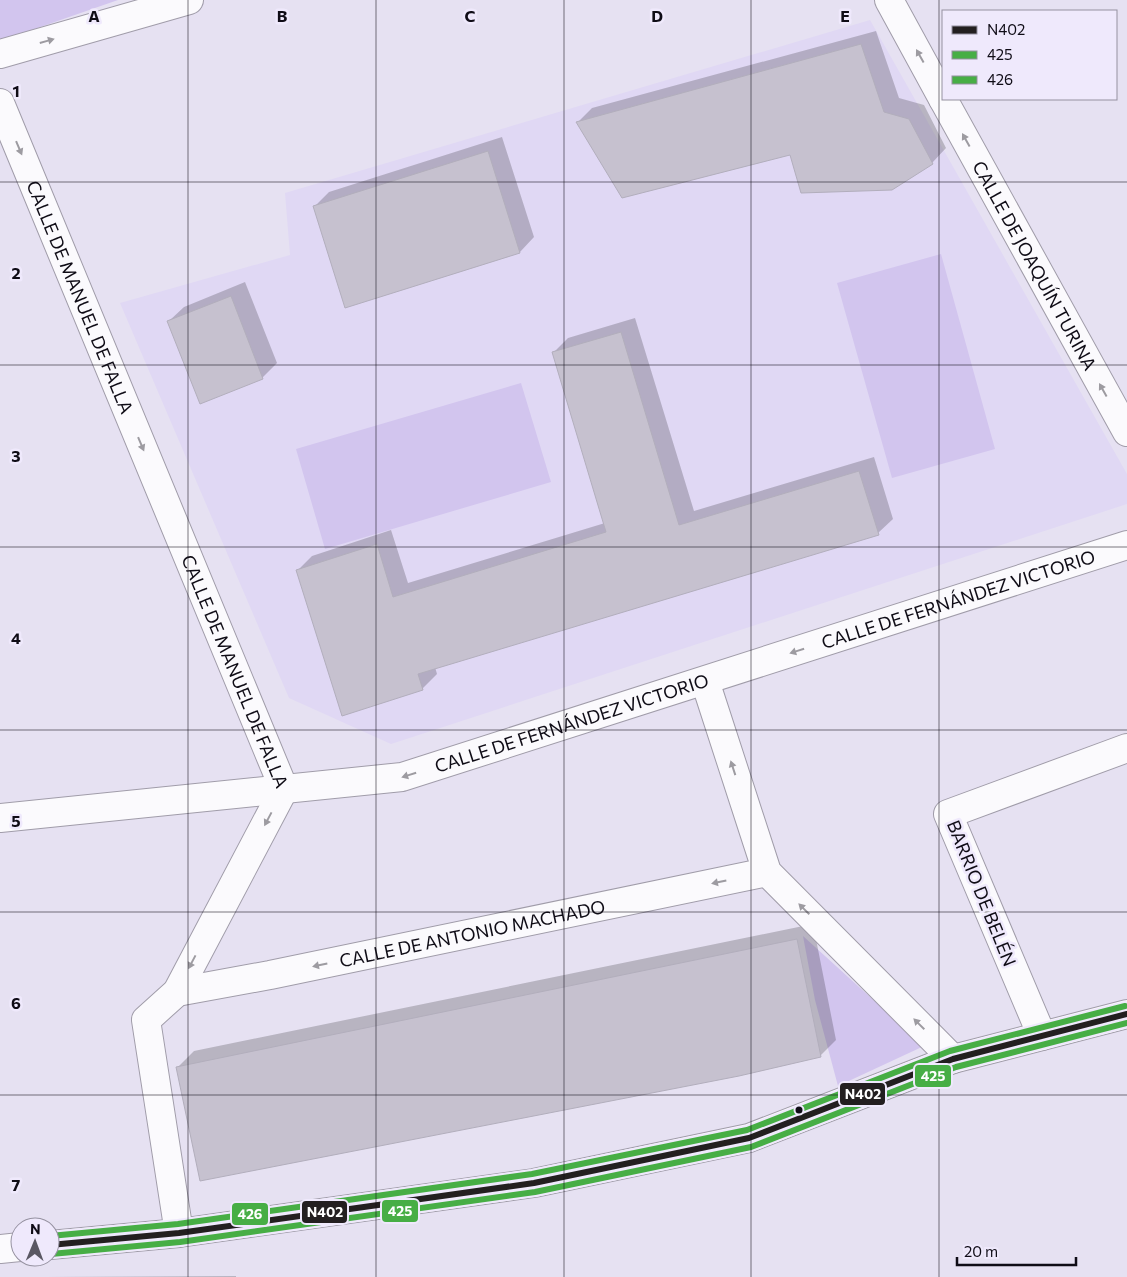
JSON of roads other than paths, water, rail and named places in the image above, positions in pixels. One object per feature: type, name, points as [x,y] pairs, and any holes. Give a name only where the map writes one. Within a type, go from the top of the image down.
[{"type":"street","points":[[0,54],[189,0]]},
{"type":"street","name":"CALLE DE JOAQUÍN TURINA","points":[[889,0],[942,97]]},
{"type":"street","name":"CALLE DE JOAQUÍN TURINA","points":[[944,100],[1127,432]]},
{"type":"street","name":"CALLE DE MANUEL DE FALLA","points":[[0,103],[284,789],[176,992],[146,1020],[179,1233]]},
{"type":"street","name":"CALLE DE FERNÁNDEZ VICTORIO","points":[[0,818],[402,778],[1127,545]]},
{"type":"street","points":[[704,681],[767,872],[953,1059]]},
{"type":"street","name":"BARRIO DE BELÉN","points":[[1042,1036],[948,814],[1127,748]]},
{"type":"street","name":"CALLE DE ANTONIO MACHADO","points":[[176,992],[270,975],[767,872]]},
{"type":"street","points":[[60,1244],[179,1233],[534,1183],[749,1138],[953,1059],[1127,1014]]}]
